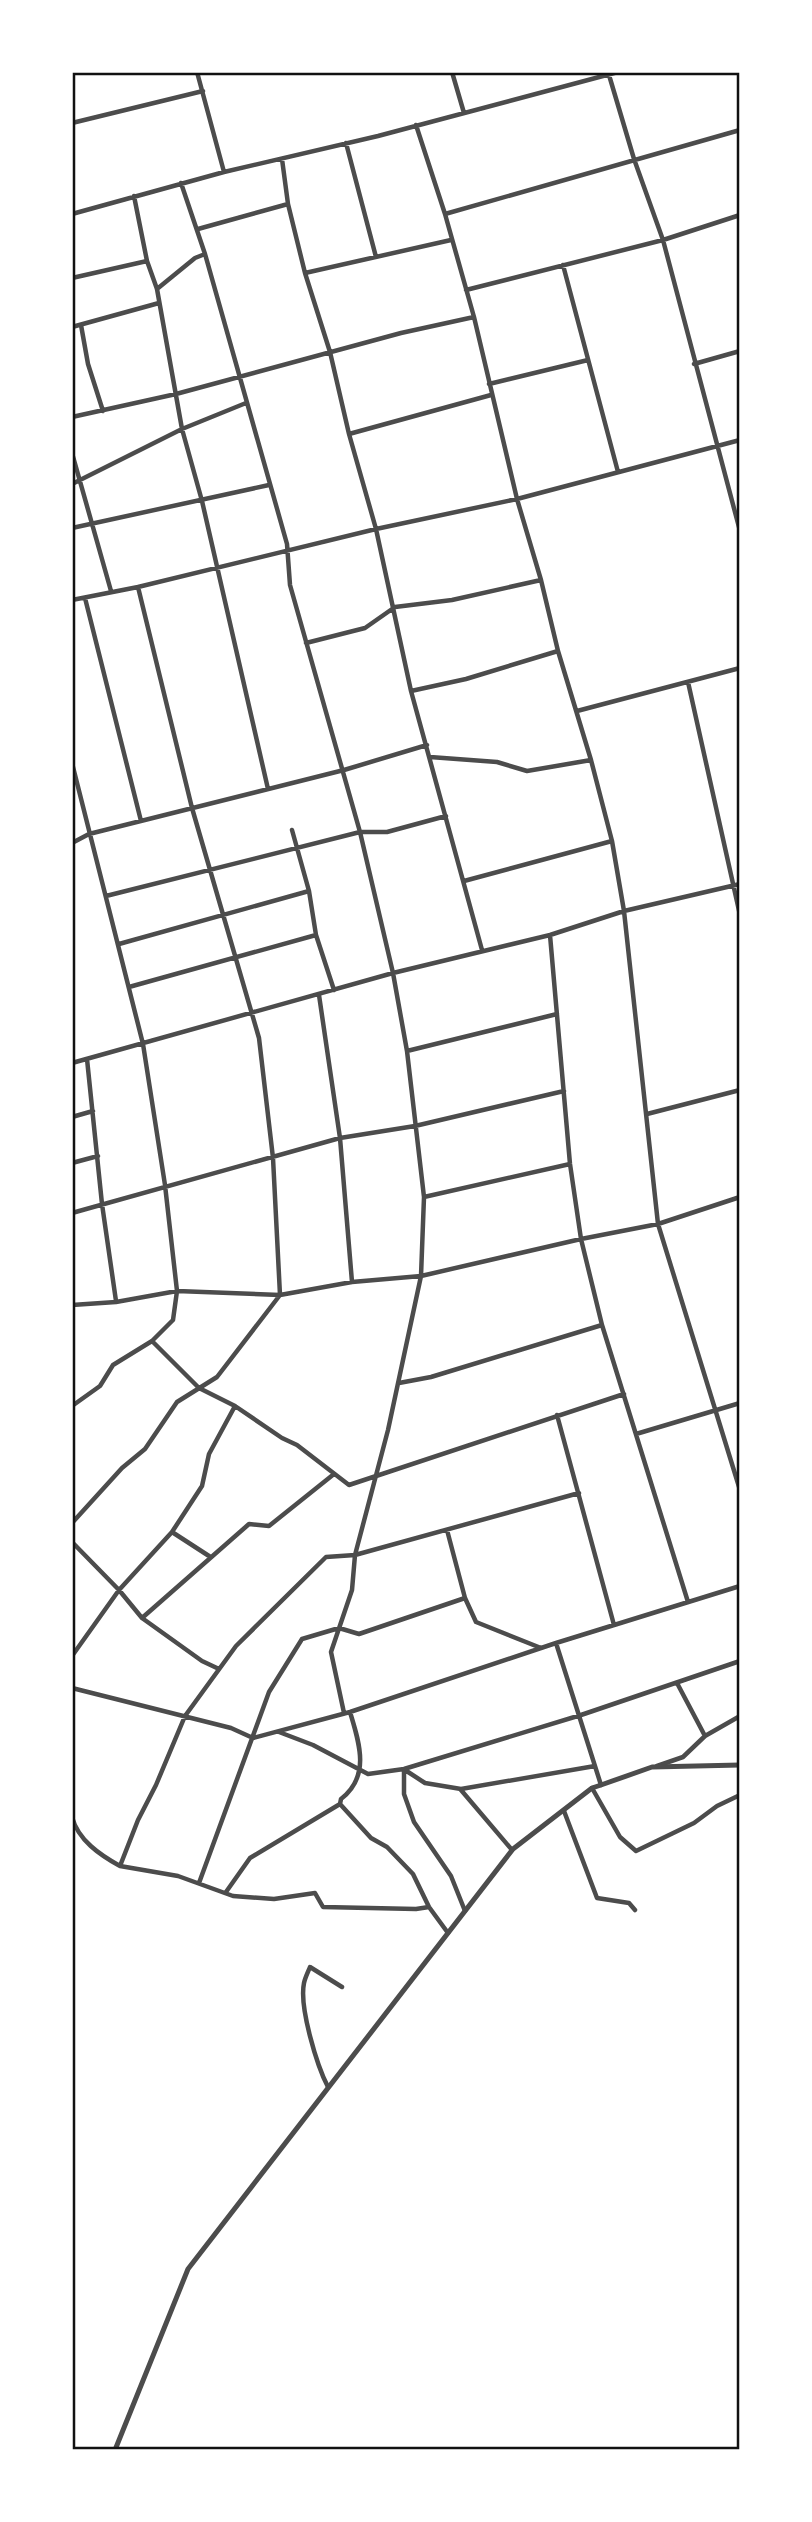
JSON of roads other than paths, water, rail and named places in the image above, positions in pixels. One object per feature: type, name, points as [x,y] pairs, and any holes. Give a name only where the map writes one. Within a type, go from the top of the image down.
[{"type":"street","points":[[197,72],[224,172]]},
{"type":"street","points":[[452,72],[464,113]]},
{"type":"street","points":[[72,214],[181,183],[618,72]]},
{"type":"street","points":[[608,74],[663,240],[740,528]]},
{"type":"street","points":[[72,123],[203,91]]},
{"type":"street","points":[[416,125],[474,317],[517,499],[558,651],[592,760],[612,841],[624,911],[658,1224],[740,1490]]},
{"type":"street","points":[[445,214],[740,130]]},
{"type":"street","points":[[346,143],[376,257]]},
{"type":"street","points":[[282,159],[288,204],[305,273],[330,352],[395,607],[411,691],[482,950]]},
{"type":"street","points":[[181,183],[198,229],[269,485],[287,551],[290,585],[360,832],[393,973],[407,1051],[424,1198],[421,1276],[399,1383],[355,1555],[352,1590],[331,1652],[347,1713],[361,1751],[361,1769],[350,1792],[341,1799],[340,1804],[250,1858],[226,1892]]},
{"type":"street","points":[[134,196],[147,261],[157,289],[182,429],[268,789]]},
{"type":"street","points":[[198,229],[288,204]]},
{"type":"street","points":[[466,290],[663,240],[740,215]]},
{"type":"street","points":[[305,273],[452,240]]},
{"type":"street","points":[[157,289],[195,258],[205,254]]},
{"type":"street","points":[[72,278],[147,261]]},
{"type":"street","points":[[563,265],[618,472]]},
{"type":"street","points":[[72,327],[159,303]]},
{"type":"street","points":[[72,417],[176,394],[330,352],[474,317]]},
{"type":"street","points":[[81,325],[88,364],[103,411]]},
{"type":"street","points":[[694,364],[740,351]]},
{"type":"street","points":[[489,384],[589,360]]},
{"type":"street","points":[[349,435],[491,395]]},
{"type":"street","points":[[72,484],[182,429],[246,403]]},
{"type":"street","points":[[72,600],[517,499],[740,440]]},
{"type":"street","points":[[72,453],[111,591]]},
{"type":"street","points":[[72,528],[269,485]]},
{"type":"street","points":[[306,643],[365,628],[395,607],[452,600],[541,580]]},
{"type":"street","points":[[72,1523],[122,1468],[145,1449],[177,1402],[217,1377],[280,1295],[273,1158],[258,1038],[192,808],[138,587]]},
{"type":"street","points":[[85,598],[141,821]]},
{"type":"street","points":[[411,691],[466,679],[558,651]]},
{"type":"street","points":[[577,711],[740,668]]},
{"type":"street","points":[[688,682],[740,915]]},
{"type":"street","points":[[72,843],[89,834],[344,770],[427,745]]},
{"type":"street","points":[[430,757],[497,762],[527,771],[592,760]]},
{"type":"street","points":[[72,763],[143,1044],[177,1292],[173,1320],[152,1341],[113,1365],[100,1386],[72,1406]]},
{"type":"street","points":[[106,896],[360,832],[387,832],[446,816]]},
{"type":"street","points":[[292,830],[309,891],[316,936],[334,990]]},
{"type":"street","points":[[464,881],[612,841]]},
{"type":"street","points":[[72,1063],[393,973],[550,934],[624,911],[740,884]]},
{"type":"street","points":[[119,944],[309,891]]},
{"type":"street","points":[[550,934],[570,1164],[581,1239],[602,1325],[688,1602]]},
{"type":"street","points":[[129,986],[316,936]]},
{"type":"street","points":[[319,995],[340,1138],[352,1282]]},
{"type":"street","points":[[407,1051],[557,1014]]},
{"type":"street","points":[[88,1059],[102,1204],[116,1302]]},
{"type":"street","points":[[647,1114],[740,1090]]},
{"type":"street","points":[[72,1213],[164,1185],[340,1138],[415,1126],[564,1091]]},
{"type":"street","points":[[72,1117],[93,1111]]},
{"type":"street","points":[[72,1163],[98,1156]]},
{"type":"street","points":[[424,1198],[570,1164]]},
{"type":"street","points":[[72,1306],[177,1292],[280,1295],[352,1282],[421,1276],[658,1224],[740,1197]]},
{"type":"street","points":[[399,1383],[431,1377],[602,1325]]},
{"type":"street","points":[[152,1341],[199,1388],[235,1406],[297,1445],[349,1485],[624,1394]]},
{"type":"street","points":[[636,1434],[740,1403]]},
{"type":"street","points":[[72,1656],[119,1590],[172,1532],[202,1486],[209,1454],[235,1406]]},
{"type":"street","points":[[557,1415],[614,1625]]},
{"type":"street","points":[[142,1618],[249,1524],[269,1526],[334,1474]]},
{"type":"street","points":[[120,1866],[185,1716],[236,1646],[326,1557],[355,1555],[579,1493]]},
{"type":"street","points":[[447,1530],[465,1598],[476,1622],[541,1647]]},
{"type":"street","points":[[172,1532],[210,1556]]},
{"type":"street","points":[[72,1542],[142,1618],[202,1661],[219,1669]]},
{"type":"street","points":[[72,1688],[231,1728],[253,1738],[347,1713],[541,1647],[740,1586]]},
{"type":"street","points":[[199,1883],[269,1692],[302,1639],[339,1628],[359,1634],[465,1598]]},
{"type":"street","points":[[556,1643],[601,1785]]},
{"type":"street","points":[[278,1731],[309,1743],[368,1774],[404,1769],[581,1715],[740,1661]]},
{"type":"street","points":[[677,1683],[705,1736]]},
{"type":"street","points":[[115,2450],[188,2269],[512,1850],[592,1788],[683,1757],[705,1736],[740,1716]]},
{"type":"street","points":[[652,1767],[740,1765]]},
{"type":"street","points":[[404,1769],[425,1783],[461,1790],[596,1766]]},
{"type":"street","points":[[404,1769],[404,1794],[414,1822],[451,1876],[465,1911]]},
{"type":"street","points":[[592,1788],[620,1837],[636,1851],[685,1828],[717,1806],[740,1795]]},
{"type":"street","points":[[461,1790],[512,1850]]},
{"type":"street","points":[[340,1804],[371,1838],[387,1847],[413,1874],[429,1907],[449,1934]]},
{"type":"street","points":[[564,1811],[597,1898],[629,1903],[635,1910]]},
{"type":"street","points":[[72,1817],[77,1832],[100,1854],[120,1866],[178,1877],[233,1896],[274,1899],[315,1893],[323,1907],[429,1907]]},
{"type":"street","points":[[328,2087],[319,2071],[304,2006],[304,1983],[310,1967],[342,1987]]}]
